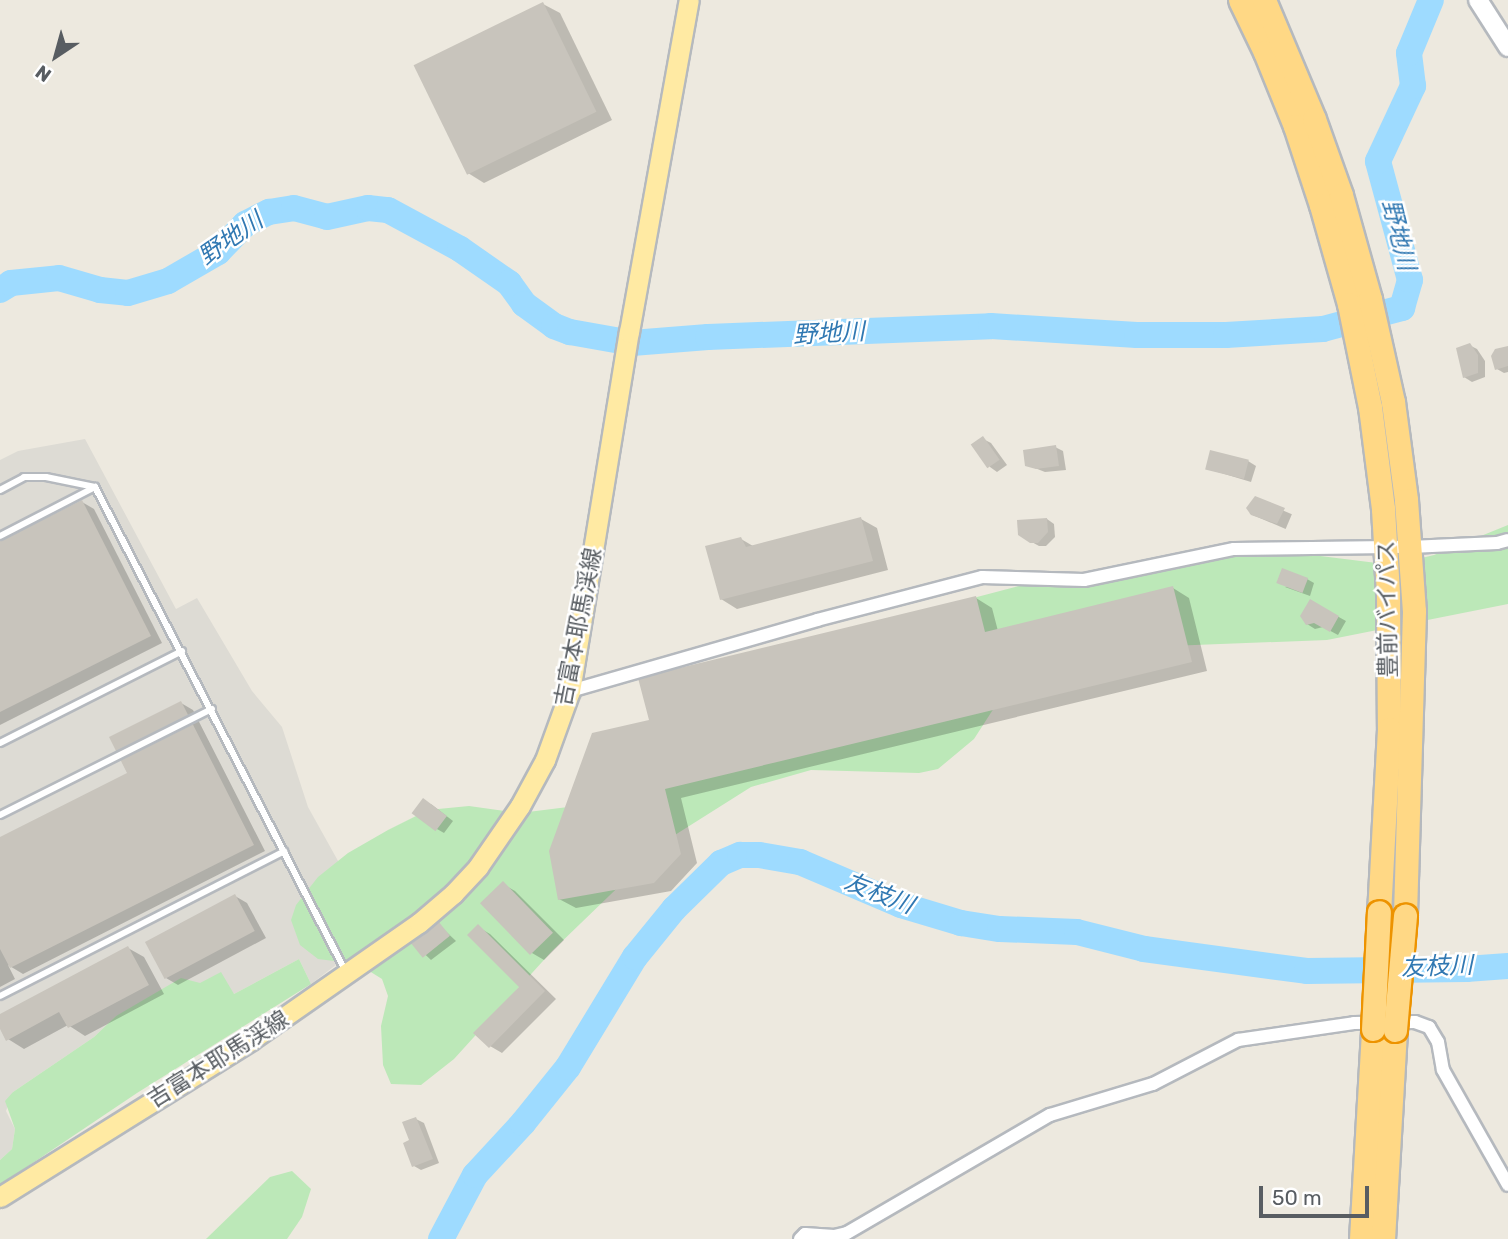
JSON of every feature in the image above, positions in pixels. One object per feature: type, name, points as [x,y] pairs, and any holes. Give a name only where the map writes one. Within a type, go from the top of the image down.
[{"type":"highway","name":"豊前バイパス","points":[[1240,0],[1265,52],[1295,126],[1349,304],[1370,407],[1386,547],[1389,729],[1379,912],[1384,1030],[1383,1239]]},
{"type":"highway","name":"豊前バイパス","points":[[1264,0],[1314,119],[1341,195],[1366,286],[1393,402],[1410,547],[1414,611],[1405,915],[1384,1030],[1361,1239]]},
{"type":"main road","name":"吉富本耶馬渓線","points":[[0,1197],[251,1040],[419,923],[478,867],[520,806],[545,760],[570,691],[629,332],[689,0]]},
{"type":"main road","points":[[1478,0],[1508,47]]},
{"type":"street","points":[[570,691],[817,620],[982,577],[1084,580],[1234,550],[1410,547],[1497,543],[1508,540]]},
{"type":"street","points":[[800,1239],[805,1234],[834,1236],[847,1233],[1050,1115],[1153,1084],[1238,1040],[1261,1034],[1327,1030],[1354,1023],[1415,1022],[1429,1027],[1438,1042],[1443,1070],[1508,1185]]},
{"type":"lane","points":[[0,490],[24,477],[46,477],[95,487]]},
{"type":"lane","points":[[0,536],[95,487]]},
{"type":"lane","points":[[95,487],[347,975]]},
{"type":"lane","points":[[0,743],[182,651]]},
{"type":"lane","points":[[0,815],[212,709]]},
{"type":"lane","points":[[0,996],[284,851]]},
{"type":"shaded area","points":[[85,439],[176,609],[197,598],[252,691],[282,727],[308,807],[352,886],[362,945],[311,984],[299,959],[234,994],[200,983],[116,1016],[94,1037],[13,1092],[6,1111],[15,1129],[12,1149],[0,1160],[0,460],[18,451]]},
{"type":"green space","points":[[1508,525],[1508,604],[1327,640],[1169,646],[994,708],[974,739],[938,769],[919,773],[811,770],[751,787],[667,840],[552,951],[454,1059],[421,1085],[391,1084],[383,1065],[381,1026],[388,996],[382,979],[358,964],[318,959],[300,945],[291,920],[296,905],[318,877],[348,853],[428,810],[469,806],[520,813],[576,806],[897,618],[1023,585],[1199,555],[1288,552],[1393,565],[1434,555]]},
{"type":"green space","points":[[299,959],[311,984],[137,1093],[0,1185],[0,1160],[12,1149],[15,1129],[5,1101],[13,1092],[94,1037],[116,1016],[181,978],[200,983],[221,972],[234,994]]},
{"type":"green space","points":[[292,1171],[311,1189],[302,1217],[287,1239],[206,1239],[270,1177]]},
{"type":"building","points":[[543,2],[596,112],[467,175],[414,65]]},
{"type":"building","points":[[1470,343],[1478,355],[1478,373],[1463,378],[1456,348]]},
{"type":"building","points":[[1508,346],[1508,366],[1495,370],[1491,356],[1495,349]]},
{"type":"building","points":[[983,436],[1000,460],[987,468],[971,445]]},
{"type":"building","points":[[1056,445],[1059,466],[1036,469],[1025,466],[1023,450]]},
{"type":"building","points":[[1210,450],[1249,460],[1244,479],[1205,469]]},
{"type":"building","points":[[1255,496],[1285,508],[1277,524],[1251,515],[1246,508]]},
{"type":"building","points":[[82,500],[151,636],[0,712],[0,541]]},
{"type":"building","points":[[861,517],[873,561],[720,600],[705,546],[741,537],[746,547]]},
{"type":"building","points":[[1047,518],[1048,532],[1038,543],[1030,543],[1018,535],[1017,520]]},
{"type":"building","points":[[1282,568],[1308,578],[1302,593],[1276,583]]},
{"type":"building","points":[[1173,586],[1192,662],[665,789],[681,854],[654,883],[558,900],[549,851],[592,733],[649,720],[638,678],[976,596],[985,632]]},
{"type":"building","points":[[1310,599],[1339,616],[1330,632],[1314,623],[1306,625],[1300,616]]},
{"type":"building","points":[[181,701],[254,845],[10,968],[0,949],[0,837],[127,773],[109,737]]},
{"type":"building","points":[[423,798],[447,816],[436,831],[412,813]]},
{"type":"building","points":[[503,881],[553,933],[530,955],[480,903]]},
{"type":"building","points":[[235,894],[255,931],[165,979],[145,942]]},
{"type":"building","points":[[438,921],[450,936],[423,958],[411,943]]},
{"type":"building","points":[[478,924],[545,991],[489,1048],[473,1033],[519,987],[467,935]]},
{"type":"building","points":[[128,946],[149,985],[68,1028],[59,1012],[6,1041],[0,1029],[0,1014]]},
{"type":"building","points":[[416,1117],[433,1159],[412,1167],[403,1143],[409,1140],[402,1122]]},
{"type":"waterway","name":"野地川","points":[[0,290],[11,283],[59,278],[100,290],[128,293],[168,281],[218,252],[245,224],[269,212],[294,208],[327,217],[368,208],[388,210],[460,249],[509,283],[524,304],[554,326],[570,332],[632,343],[708,337],[991,326],[1137,335],[1226,335],[1323,329],[1402,308],[1410,280],[1378,161],[1413,86],[1409,53],[1431,0]]},
{"type":"waterway","name":"友枝川","points":[[441,1239],[475,1175],[523,1123],[568,1067],[635,957],[674,909],[721,863],[740,855],[759,855],[800,862],[901,905],[961,923],[1000,929],[1077,932],[1144,949],[1307,971],[1508,966]]}]
